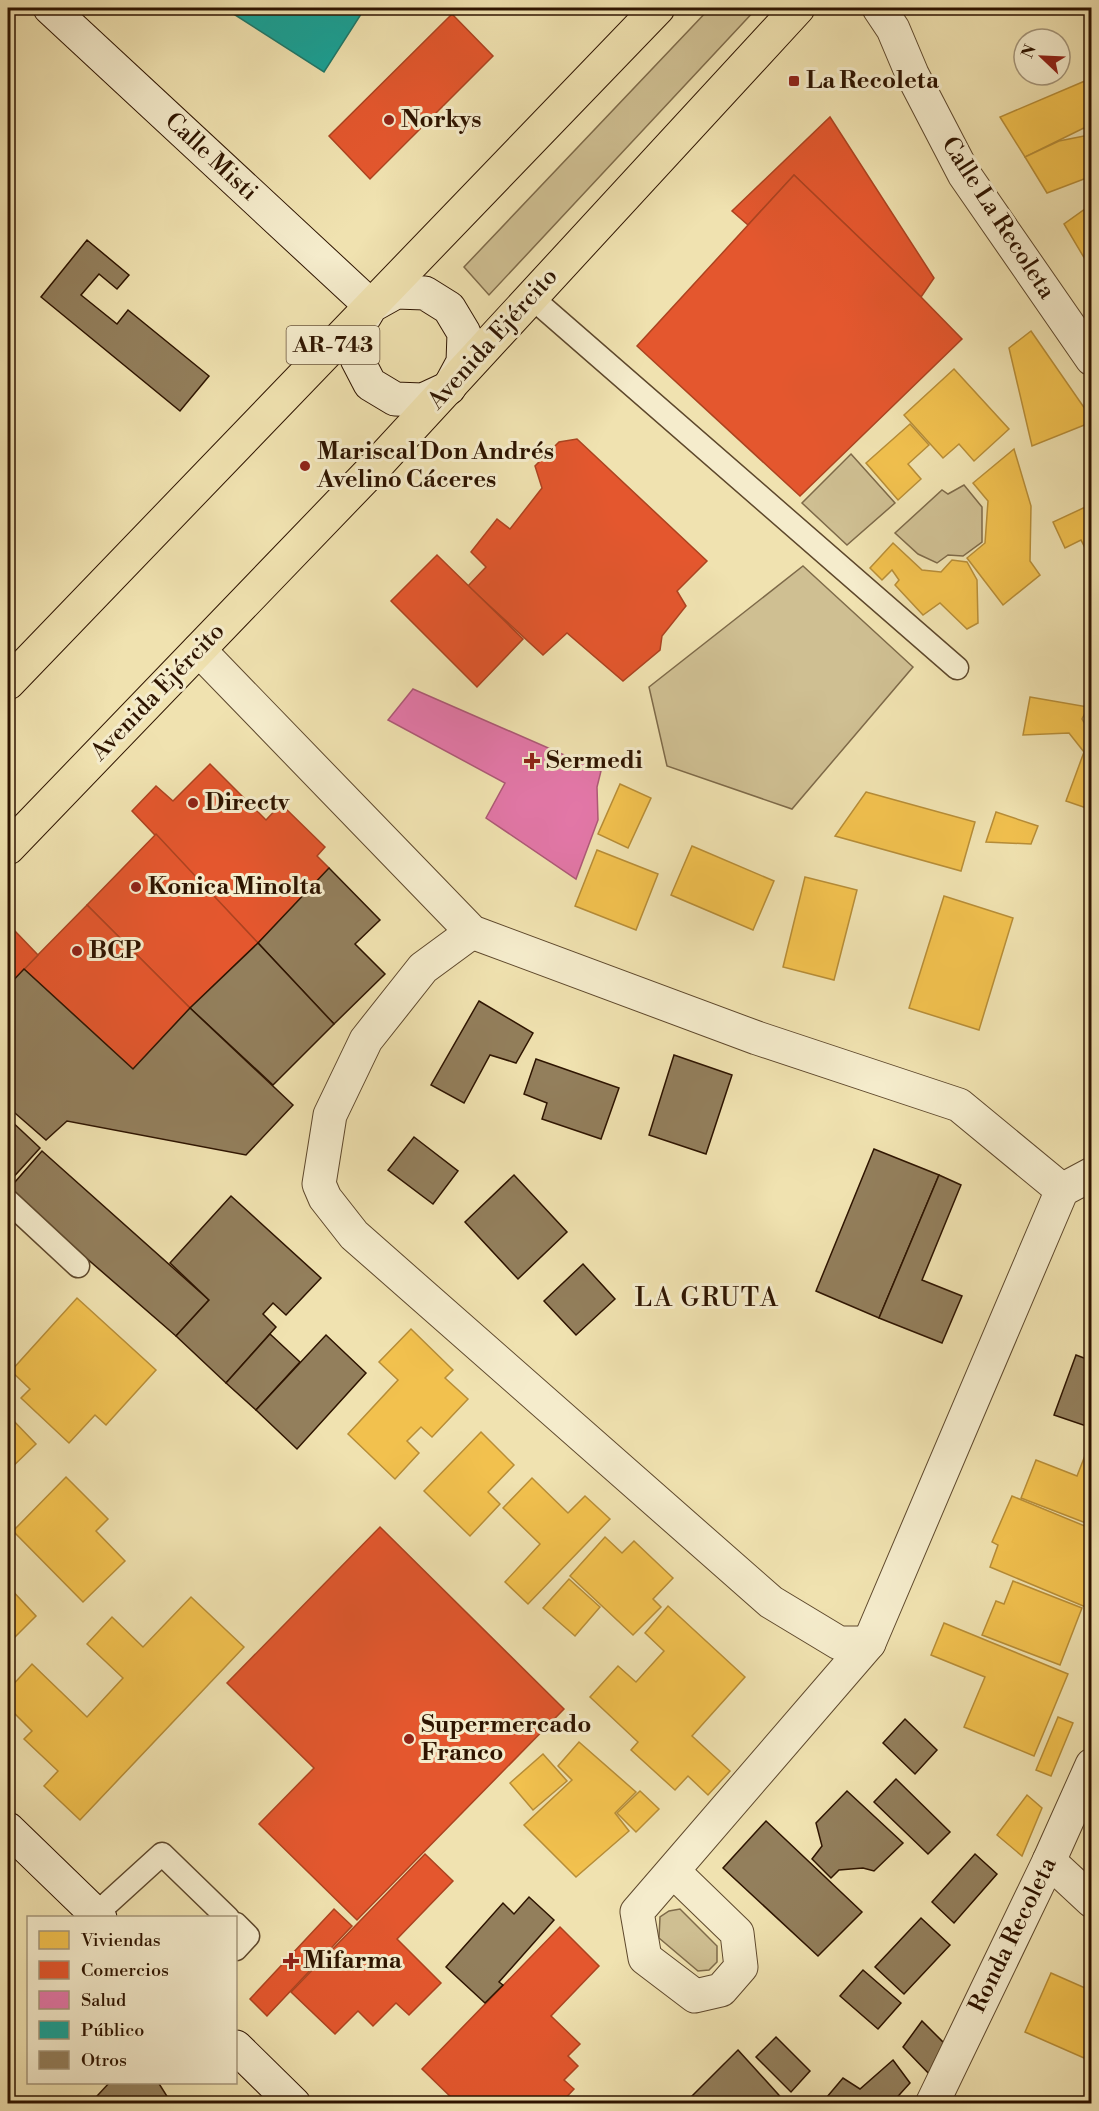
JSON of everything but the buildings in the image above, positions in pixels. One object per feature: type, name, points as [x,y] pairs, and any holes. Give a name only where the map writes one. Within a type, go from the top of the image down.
[{"type":"main road","name":"AR-743","points":[[8,683],[658,8]]},
{"type":"main road","name":"Avenida Ejército","points":[[8,848],[374,468],[798,8]]},
{"type":"street","name":"Calle Misti","points":[[50,8],[371,306]]},
{"type":"street","name":"Calle La Recoleta","points":[[879,8],[893,29],[912,74],[964,174],[1092,359]]},
{"type":"street","points":[[396,292],[425,293],[449,308],[464,333],[464,362],[448,388],[423,400],[394,399],[370,384],[357,359],[356,331],[371,306],[396,292]]},
{"type":"street","points":[[200,650],[472,932],[757,1038],[959,1105],[1062,1190]]},
{"type":"street","points":[[472,932],[423,968],[366,1040],[330,1115],[319,1184],[325,1198],[354,1235],[771,1602],[840,1643],[869,1643]]},
{"type":"street","points":[[673,1871],[869,1643],[1062,1190],[1092,1174]]},
{"type":"street","name":"Ronda Recoleta","points":[[932,2103],[1049,1861],[1092,1765]]},
{"type":"street","points":[[8,1829],[98,1916]]},
{"type":"street","points":[[1049,1861],[1092,1901]]},
{"type":"street","points":[[237,2048],[294,2103]]},
{"type":"lane","points":[[531,297],[957,668]]},
{"type":"lane","points":[[8,1201],[78,1266]]},
{"type":"lane","points":[[98,1916],[162,1854],[227,1916]]},
{"type":"lane","points":[[237,1925],[248,1936],[237,1948]]},
{"type":"shaded area","points":[[710,8],[757,8],[489,295],[464,267]]},
{"type":"shaded area","points":[[851,454],[895,503],[847,545],[802,503]]},
{"type":"shaded area","points":[[964,485],[982,507],[982,542],[963,556],[948,555],[937,563],[918,554],[895,533],[942,490],[948,494]]},
{"type":"shaded area","points":[[803,566],[913,667],[792,809],[667,766],[649,687]]},
{"type":"shaded area","points":[[680,1909],[717,1946],[717,1962],[709,1970],[698,1971],[659,1938],[660,1917],[669,1911]]},
{"type":"place","name":"La Recoleta","points":[[794,81]]},
{"type":"place","name":"Norkys","points":[[389,120]]},
{"type":"place","name":"Mariscal Don Andrés Avelino Cáceres","points":[[305,466]]},
{"type":"place","name":"Sermedi","points":[[532,761]]},
{"type":"place","name":"Directv","points":[[193,803]]},
{"type":"place","name":"Konica Minolta","points":[[136,887]]},
{"type":"place","name":"BCP","points":[[77,951]]},
{"type":"place","name":"Supermercado Franco","points":[[409,1739]]},
{"type":"place","name":"Mifarma","points":[[291,1961]]},
{"type":"district","name":"LA GRUTA","points":[[707,1298]]}]
